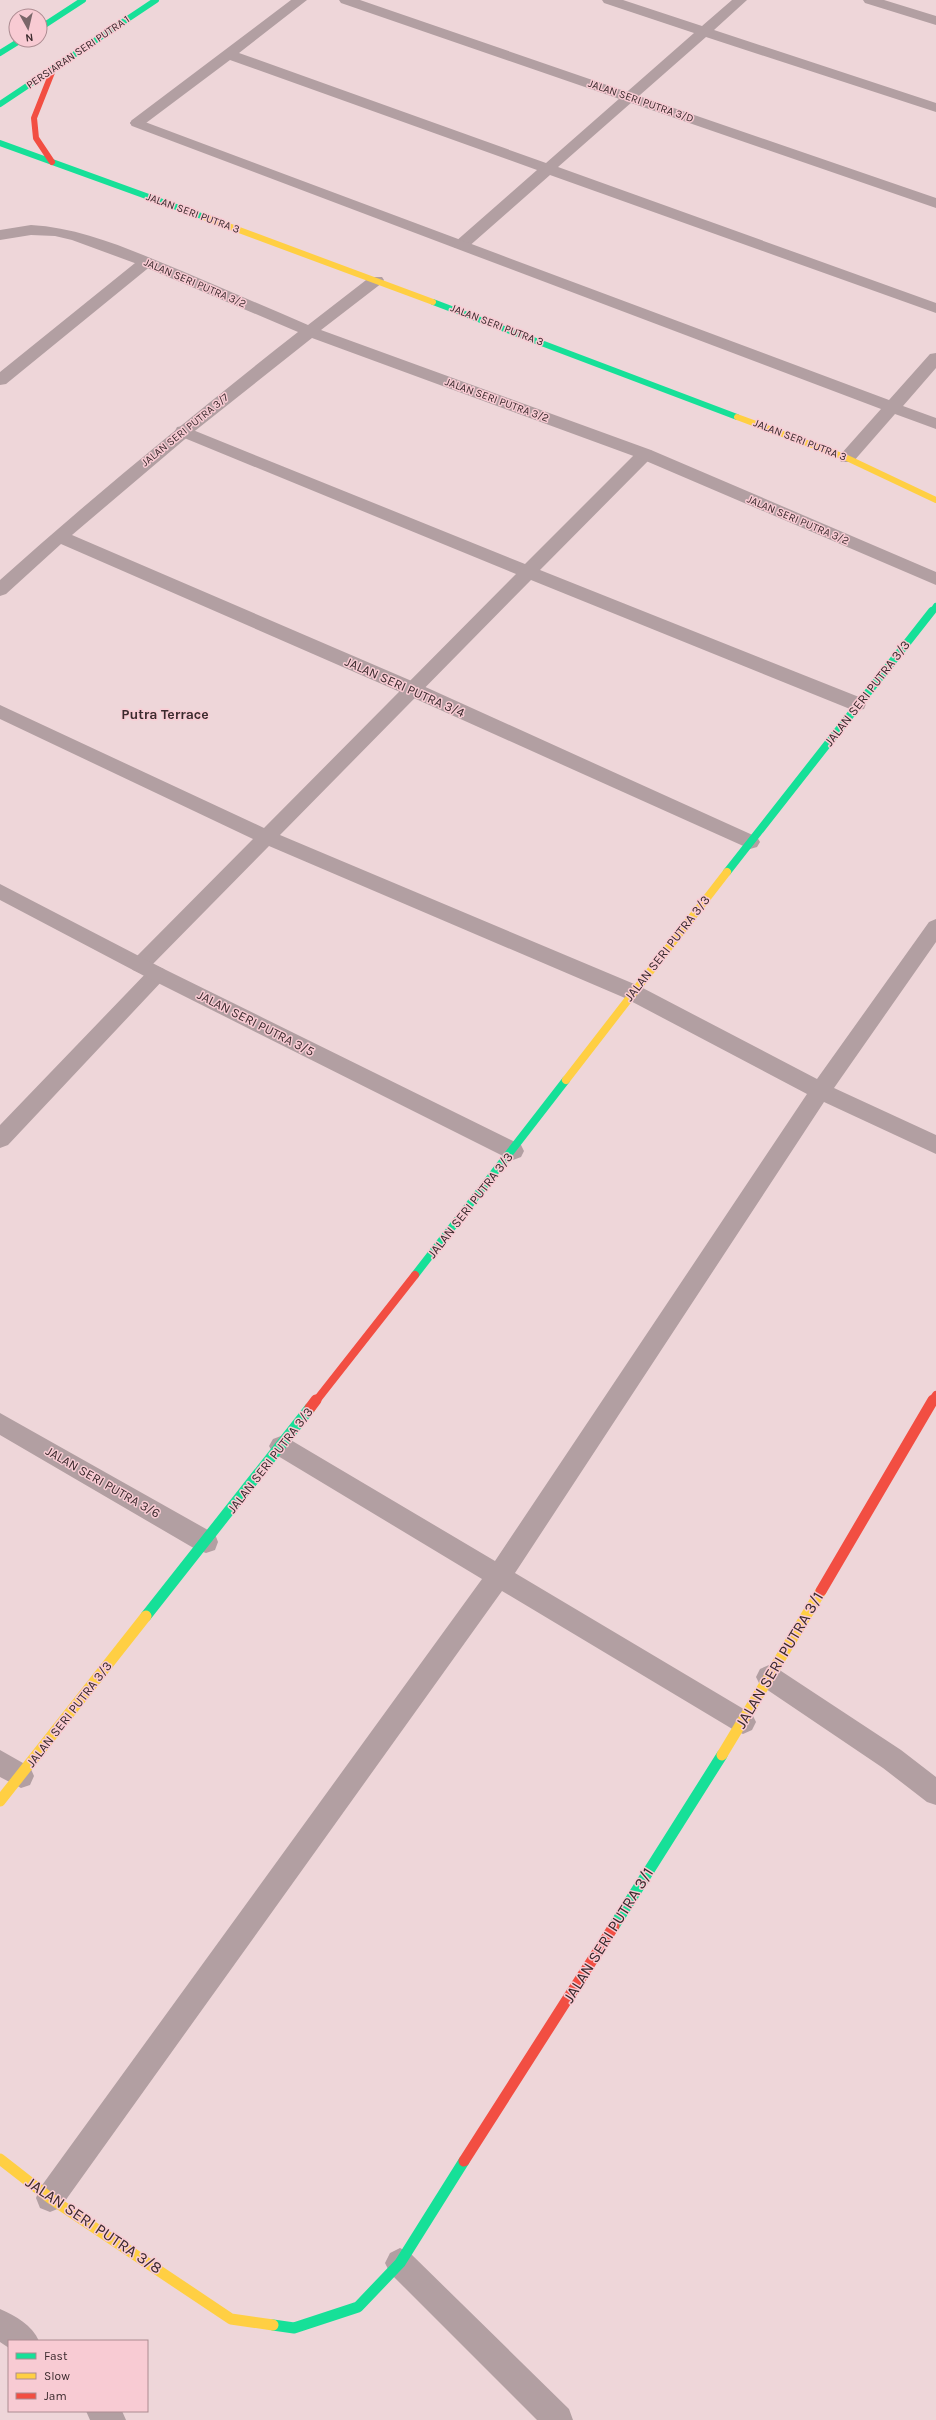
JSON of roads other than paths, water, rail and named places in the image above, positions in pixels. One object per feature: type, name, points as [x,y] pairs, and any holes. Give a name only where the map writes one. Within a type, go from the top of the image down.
[{"type":"street","points":[[48,23],[83,0]]},
{"type":"street","name":"PERSIARAN SERI PUTRA 1","points":[[0,104],[156,0]]},
{"type":"street","points":[[300,0],[137,123],[936,424]]},
{"type":"street","name":"JALAN SERI PUTRA 3/D","points":[[346,0],[936,203]]},
{"type":"street","points":[[609,0],[936,108]]},
{"type":"street","points":[[461,245],[740,0]]},
{"type":"street","points":[[870,0],[936,21]]},
{"type":"street","points":[[228,54],[936,308]]},
{"type":"street","points":[[52,162],[36,138],[34,118],[53,70]]},
{"type":"street","name":"JALAN SERI PUTRA 3","points":[[0,143],[376,280],[847,458],[936,500]]},
{"type":"street","points":[[15,158],[38,157]]},
{"type":"street","name":"JALAN SERI PUTRA 3/2","points":[[0,235],[31,230],[54,231],[77,236],[146,262],[309,331],[645,454],[936,579]]},
{"type":"street","points":[[0,380],[146,262]]},
{"type":"street","name":"JALAN SERI PUTRA 3/7","points":[[0,590],[58,536],[183,431],[376,280]]},
{"type":"street","points":[[847,458],[936,358]]},
{"type":"street","points":[[183,431],[530,573],[857,704]]},
{"type":"street","points":[[0,1139],[268,838],[530,573],[645,454]]},
{"type":"street","name":"JALAN SERI PUTRA 3/4","points":[[58,536],[414,690],[750,842]]},
{"type":"street","name":"JALAN SERI PUTRA 3/3","points":[[0,1801],[206,1542],[513,1151],[632,992],[857,704],[936,606]]},
{"type":"street","points":[[0,711],[268,838],[632,992],[820,1091],[936,1145]]},
{"type":"street","name":"JALAN SERI PUTRA 3/5","points":[[0,891],[149,970],[513,1151]]},
{"type":"street","points":[[50,2198],[499,1576],[820,1091],[936,927]]},
{"type":"street","name":"JALAN SERI PUTRA 3/1","points":[[188,2290],[230,2319],[294,2328],[358,2307],[400,2264],[743,1722],[936,1395]]},
{"type":"street","name":"JALAN SERI PUTRA 3/6","points":[[0,1423],[206,1542]]},
{"type":"street","points":[[281,1446],[743,1722]]},
{"type":"street","points":[[769,1677],[892,1759],[936,1793]]},
{"type":"street","points":[[0,1762],[21,1776]]},
{"type":"street","name":"JALAN SERI PUTRA 3/8","points":[[0,2159],[50,2198],[188,2290]]},
{"type":"street","points":[[400,2264],[558,2420]]},
{"type":"street","points":[[0,2324],[23,2340]]},
{"type":"street","points":[[103,2412],[112,2420]]},
{"type":"district","name":"Putra Terrace","points":[[165,714]]}]
